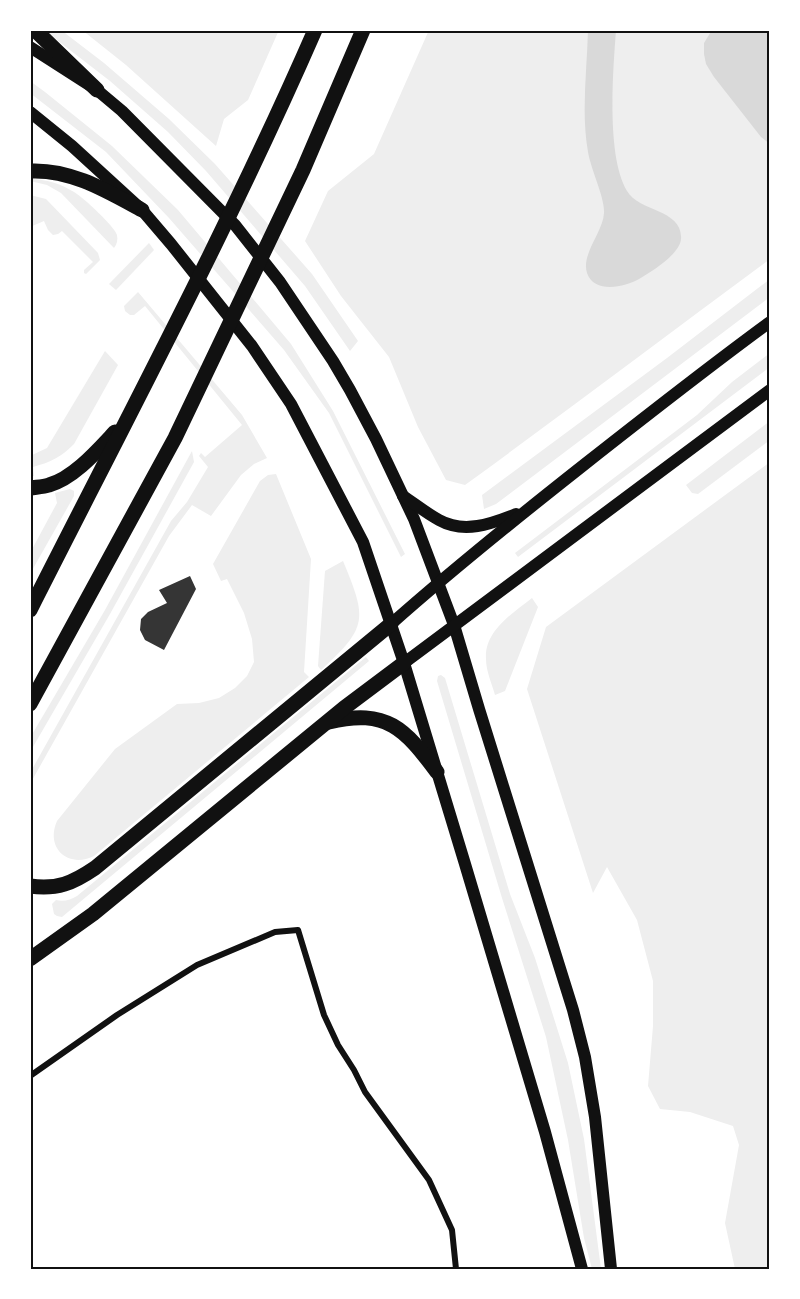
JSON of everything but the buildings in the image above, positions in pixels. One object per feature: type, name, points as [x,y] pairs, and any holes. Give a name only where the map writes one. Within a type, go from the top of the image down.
[{"type":"main road","points":[[35,30],[122,111],[235,225],[280,282],[333,360],[376,439],[414,519],[454,625],[573,1010],[585,1057],[595,1117],[611,1269]]},
{"type":"main road","points":[[297,72],[304,30]]},
{"type":"main road","points":[[30,610],[139,397],[274,123],[315,30]]},
{"type":"main road","points":[[30,704],[175,438],[303,170],[363,30]]},
{"type":"main road","points":[[30,47],[97,90]]},
{"type":"main road","points":[[30,112],[72,146],[142,210],[252,346],[291,404],[363,542],[404,663],[545,1132],[582,1269]]},
{"type":"main road","points":[[30,171],[56,171],[98,186],[142,210]]},
{"type":"main road","points":[[30,886],[46,887],[64,884],[79,879],[95,868],[529,508],[770,322]]},
{"type":"main road","points":[[30,959],[93,914],[326,722],[770,390]]},
{"type":"main road","points":[[30,488],[50,485],[68,476],[89,459],[126,421]]},
{"type":"main road","points":[[402,495],[439,520],[454,526],[471,527],[491,524],[529,508]]},
{"type":"main road","points":[[326,722],[352,717],[366,717],[385,722],[405,734],[436,772]]},
{"type":"street","points":[[30,1076],[117,1015],[197,964],[275,932],[298,930],[324,1015],[339,1045],[365,1092],[429,1180],[452,1230],[456,1269]]},
{"type":"shaded area","points":[[44,30],[61,30],[104,63],[169,119],[215,164],[312,274],[358,341],[350,351],[305,286],[206,171],[168,132],[110,81]]},
{"type":"shaded area","points":[[82,30],[279,30],[248,100],[224,119],[216,146],[126,65]]},
{"type":"shaded area","points":[[429,30],[770,30],[770,259],[465,485],[446,480],[418,427],[389,357],[341,296],[305,241],[328,191],[374,154]]},
{"type":"shaded area","points":[[588,30],[616,30],[612,113],[620,176],[633,198],[675,222],[680,229],[681,239],[676,251],[644,276],[633,282],[610,287],[596,284],[591,280],[586,266],[589,251],[604,213],[586,137]]},
{"type":"shaded area","points":[[712,30],[770,30],[770,144],[761,137],[706,64],[704,43]]},
{"type":"shaded area","points":[[30,81],[112,146],[178,210],[291,344],[333,411],[405,554],[401,557],[329,413],[284,350],[169,218],[106,152],[30,93]]},
{"type":"shaded area","points":[[30,179],[59,184],[84,200],[115,231],[117,243],[114,248],[61,193],[47,185],[30,181]]},
{"type":"shaded area","points":[[30,195],[46,199],[98,253],[100,260],[86,274],[84,270],[93,262],[62,231],[53,235],[44,221],[30,227]]},
{"type":"shaded area","points":[[149,243],[154,250],[116,290],[109,284]]},
{"type":"shaded area","points":[[770,279],[770,297],[496,504],[484,509],[482,495]]},
{"type":"shaded area","points":[[138,292],[242,415],[267,458],[254,464],[241,475],[211,516],[192,505],[169,536],[30,784],[30,773],[171,521],[187,502],[208,467],[199,456],[201,453],[205,457],[242,425],[145,306],[134,315],[125,311],[124,306]]},
{"type":"shaded area","points":[[105,351],[118,365],[74,444],[55,458],[33,467],[34,476],[30,477],[30,456],[47,448]]},
{"type":"shaded area","points":[[770,353],[770,367],[518,557],[515,553],[697,415],[732,382]]},
{"type":"shaded area","points":[[770,421],[770,440],[698,494],[692,493],[686,485]]},
{"type":"shaded area","points":[[192,451],[194,462],[30,752],[30,738],[105,610]]},
{"type":"shaded area","points":[[770,462],[770,1269],[735,1269],[725,1223],[739,1145],[733,1126],[690,1112],[660,1109],[648,1086],[653,1026],[653,981],[637,920],[607,867],[593,893],[527,689],[546,627]]},
{"type":"shaded area","points":[[276,474],[311,559],[304,672],[309,677],[94,856],[76,860],[68,858],[61,854],[54,840],[57,821],[115,749],[177,704],[199,703],[219,698],[235,688],[247,676],[254,662],[252,639],[244,613],[227,579],[221,581],[213,564],[260,481],[268,475]]},
{"type":"shaded area","points":[[70,489],[74,491],[74,496],[30,574],[30,553],[57,503],[55,493]]},
{"type":"shaded area","points":[[343,561],[356,596],[359,621],[348,643],[321,670],[318,666],[325,571]]},
{"type":"shaded area","points":[[532,598],[538,607],[505,691],[495,695],[486,664],[490,640],[501,624]]},
{"type":"shaded area","points":[[366,657],[369,661],[62,917],[54,914],[52,904],[56,900],[62,901],[77,896]]},
{"type":"shaded area","points":[[438,676],[445,678],[510,894],[535,958],[568,1063],[584,1139],[601,1269],[592,1269],[584,1238],[568,1140],[546,1037],[437,681]]}]
